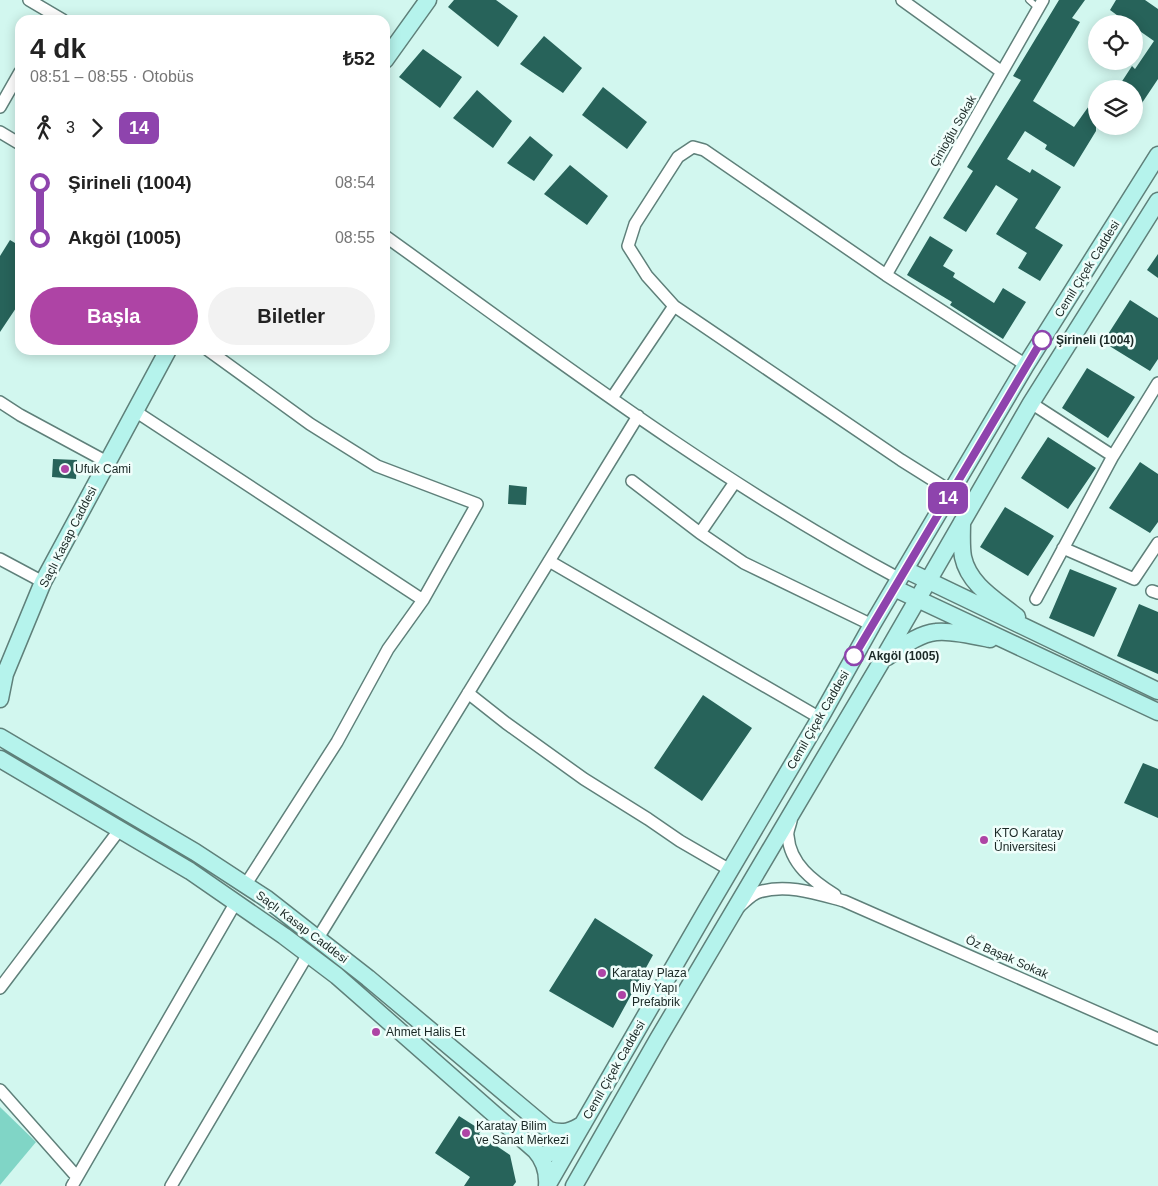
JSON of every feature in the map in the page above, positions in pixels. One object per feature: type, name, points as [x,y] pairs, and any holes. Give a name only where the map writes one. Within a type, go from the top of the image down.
[{"type":"street","points":[[29,0],[52,15]]},
{"type":"street","points":[[390,53],[428,0]]},
{"type":"street","points":[[902,0],[1002,72]]},
{"type":"street","name":"Çinioğlu Sokak","points":[[886,275],[1041,4]]},
{"type":"street","points":[[0,106],[15,80]]},
{"type":"street","points":[[0,132],[15,141]]},
{"type":"street","points":[[952,492],[901,460],[674,306],[647,276],[628,246],[635,224],[678,157],[693,147],[704,150],[886,275],[1026,365]]},
{"type":"street","name":"Cemil Çiçek Caddesi","points":[[547,1186],[820,718],[872,625],[1026,365],[1158,155]]},
{"type":"street","name":"Cemil Çiçek Caddesi","points":[[574,1186],[1031,403],[1158,201]]},
{"type":"street","points":[[390,240],[612,398],[735,482],[842,548],[900,579],[918,598],[1158,712]]},
{"type":"street","points":[[612,398],[674,306]]},
{"type":"street","name":"Saçlı Kasap Caddesi","points":[[0,699],[2,677],[44,582],[165,355]]},
{"type":"street","points":[[215,355],[310,424],[377,466],[477,504],[423,600],[388,649],[337,742],[246,884]]},
{"type":"street","points":[[1036,599],[1113,456],[1158,383]]},
{"type":"street","points":[[0,402],[20,415],[107,462]]},
{"type":"street","points":[[1031,403],[1113,456]]},
{"type":"street","points":[[134,411],[423,600]]},
{"type":"street","points":[[318,938],[638,416]]},
{"type":"street","points":[[632,481],[700,533],[744,563],[872,625]]},
{"type":"street","points":[[700,533],[735,482]]},
{"type":"street","points":[[962,522],[963,557],[970,574],[981,588],[1040,635]]},
{"type":"street","points":[[1063,548],[1134,579],[1158,543]]},
{"type":"street","points":[[0,559],[44,582]]},
{"type":"street","points":[[549,560],[820,718]]},
{"type":"street","points":[[900,579],[927,581],[1158,691]]},
{"type":"street","points":[[883,659],[913,640],[936,632],[972,635],[1019,646]]},
{"type":"street","points":[[468,693],[584,779],[648,819],[680,842],[730,870]]},
{"type":"street","name":"Saçlı Kasap Caddesi","points":[[0,737],[246,884],[368,978],[549,1130]]},
{"type":"street","name":"Saçlı Kasap Caddesi","points":[[0,759],[184,867],[236,902],[337,976],[539,1155],[546,1168],[547,1186]]},
{"type":"street","points":[[797,802],[787,835],[795,861],[817,883],[844,902]]},
{"type":"street","points":[[0,988],[120,829]]},
{"type":"street","points":[[734,910],[758,892],[785,888],[816,893],[844,902]]},
{"type":"street","points":[[0,1090],[74,1182],[236,902]]},
{"type":"street","name":"Öz Başak Sokak","points":[[844,902],[1158,1039]]},
{"type":"street","points":[[171,1186],[308,954]]},
{"type":"street","points":[[549,1130],[557,1133],[567,1132],[576,1130],[583,1124]]},
{"type":"street","points":[[539,1155],[548,1154],[555,1145],[554,1138],[549,1130]]},
{"type":"lane","points":[[1029,0],[1041,4]]},
{"type":"green space","points":[[0,1107],[36,1142],[0,1185]]},
{"type":"building","points":[[454,0],[496,0],[518,16],[498,47],[448,7]]},
{"type":"building","points":[[1059,0],[1085,0],[1072,18],[1080,22],[1033,101],[1074,127],[1088,107],[1088,135],[1094,135],[1074,167],[1045,149],[1047,145],[1025,131],[1007,159],[1030,173],[1032,169],[1061,187],[1035,228],[1063,245],[1040,281],[1018,268],[1027,253],[996,234],[1018,199],[996,185],[966,232],[943,218],[973,171],[967,167],[1021,80],[1013,76]]},
{"type":"building","points":[[1116,0],[1145,0],[1158,9],[1158,79],[1143,102],[1143,80],[1123,80],[1129,70],[1143,70],[1143,57],[1154,41],[1143,33],[1143,15],[1117,15],[1110,10]]},
{"type":"building","points":[[544,36],[582,68],[563,93],[520,64]]},
{"type":"building","points":[[423,49],[462,77],[440,108],[399,77]]},
{"type":"building","points":[[603,87],[647,122],[627,149],[582,115]]},
{"type":"building","points":[[477,90],[512,121],[493,148],[453,118]]},
{"type":"building","points":[[530,136],[553,155],[534,181],[507,163]]},
{"type":"building","points":[[570,165],[608,196],[587,225],[544,194]]},
{"type":"building","points":[[930,236],[953,250],[943,266],[955,273],[953,277],[994,303],[1003,288],[1026,302],[1003,339],[950,305],[952,302],[907,275]]},
{"type":"building","points":[[10,240],[15,243],[15,310],[0,332],[0,256]]},
{"type":"building","points":[[1158,254],[1158,278],[1147,270]]},
{"type":"building","points":[[1130,300],[1158,318],[1158,359],[1150,371],[1103,342]]},
{"type":"building","points":[[1087,368],[1135,397],[1108,438],[1062,408]]},
{"type":"building","points":[[1048,437],[1096,468],[1068,509],[1021,478]]},
{"type":"building","name":"Ufuk Cami","points":[[53,459],[77,460],[76,479],[52,477]]},
{"type":"building","points":[[1140,462],[1158,474],[1158,522],[1150,533],[1109,508]]},
{"type":"building","points":[[509,485],[527,487],[526,505],[508,504]]},
{"type":"building","points":[[1005,507],[1054,536],[1028,576],[980,547]]},
{"type":"building","points":[[1070,569],[1117,588],[1094,637],[1049,618]]},
{"type":"building","points":[[1139,604],[1158,612],[1158,674],[1117,656]]},
{"type":"building","points":[[703,695],[752,728],[702,801],[654,768]]},
{"type":"building","points":[[1143,763],[1158,769],[1158,818],[1124,803]]},
{"type":"building","name":"Karatay Plaza","points":[[595,918],[653,955],[613,1028],[549,991]]},
{"type":"building","points":[[459,1116],[481,1130],[479,1134],[510,1155],[516,1182],[513,1186],[464,1186],[470,1177],[435,1153]]},
{"type":"bus line","name":"14","points":[[854,656],[1042,340]]},
{"type":"place","name":"Şirineli (1004)","points":[[1042,340]]},
{"type":"place","name":"Ufuk Cami","points":[[65,469]]},
{"type":"place","name":"Akgöl (1005)","points":[[854,656]]},
{"type":"place","name":"KTO Karatay Üniversitesi","points":[[984,840]]},
{"type":"place","name":"Karatay Plaza","points":[[602,973]]},
{"type":"place","name":"Miy Yapı Prefabrik","points":[[622,995]]},
{"type":"place","name":"Ahmet Halis Et","points":[[376,1032]]},
{"type":"place","name":"Karatay Bilim ve Sanat Merkezi","points":[[466,1133]]}]
